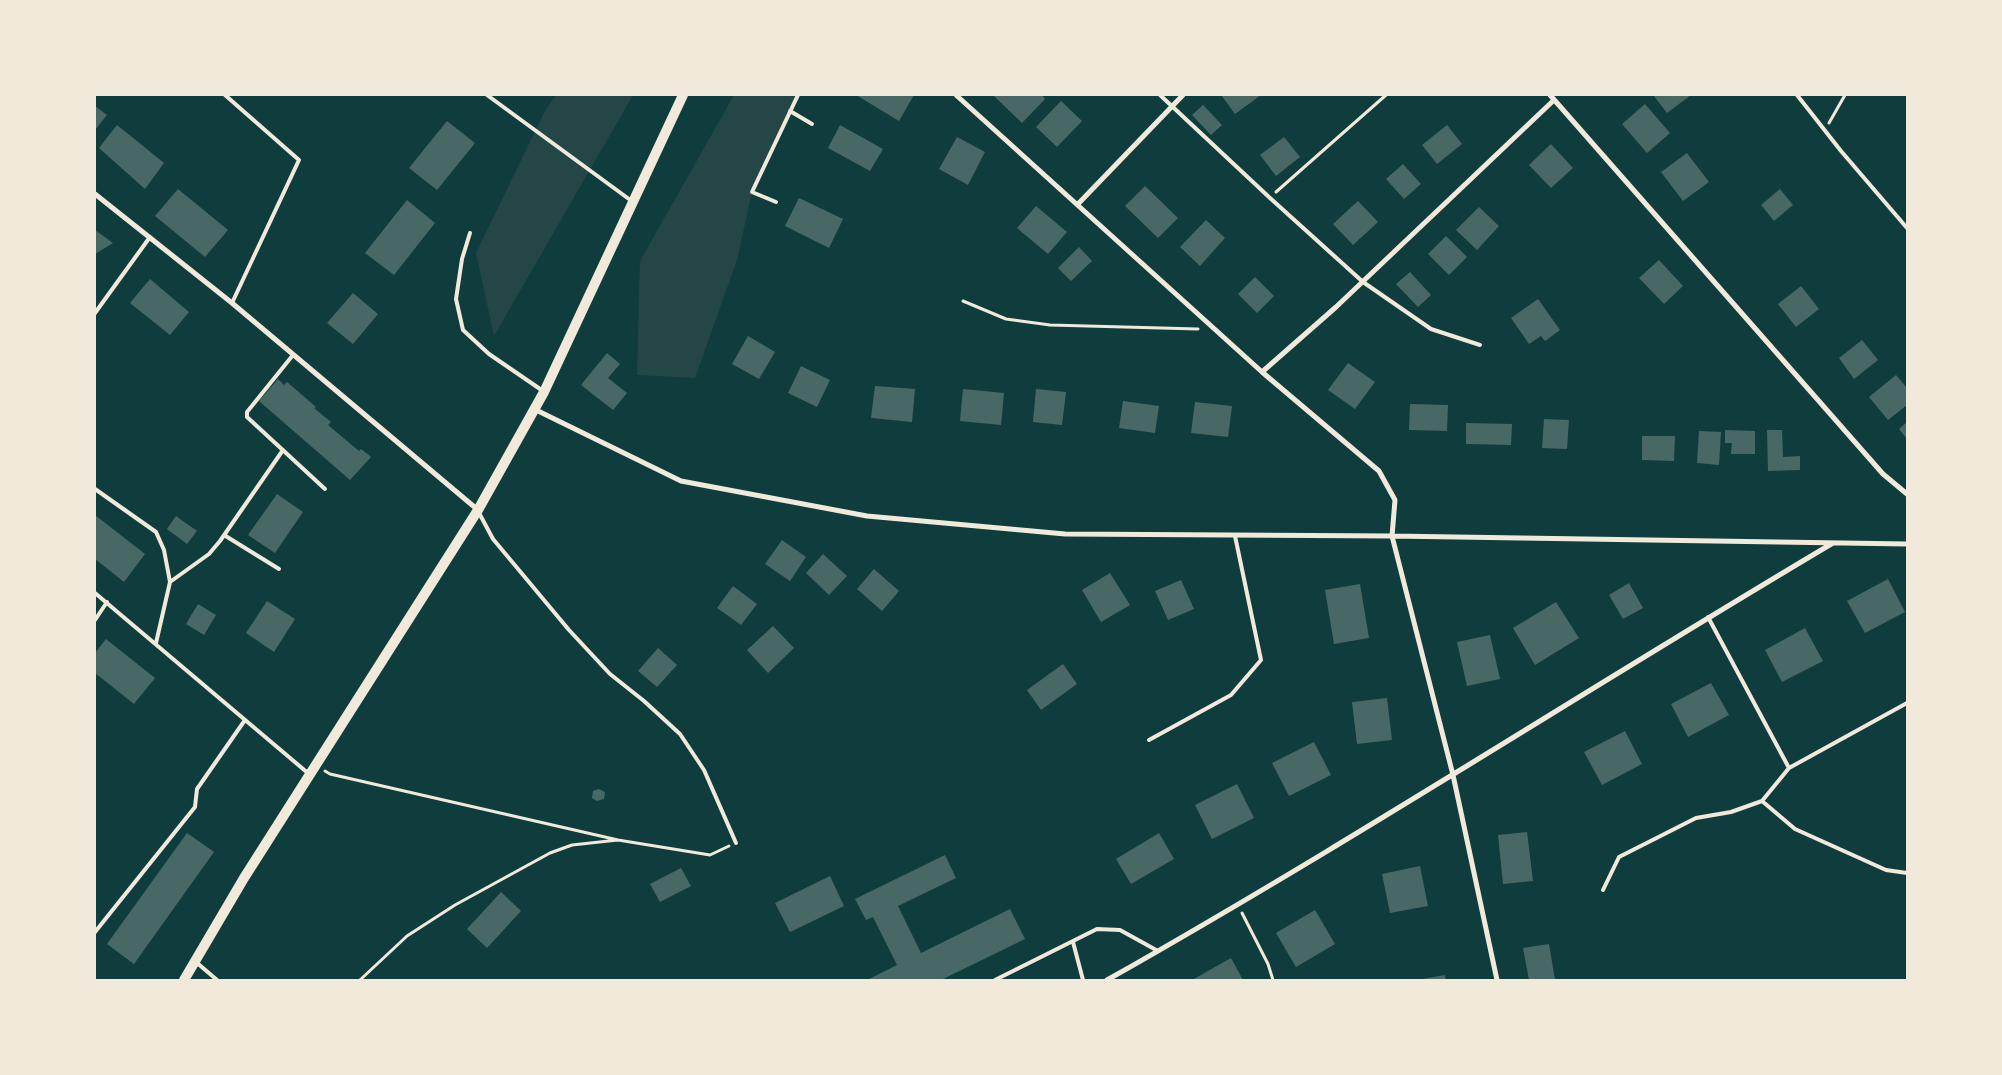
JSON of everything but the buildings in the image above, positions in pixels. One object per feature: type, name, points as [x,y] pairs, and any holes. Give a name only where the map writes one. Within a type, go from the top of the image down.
[{"type":"main road","points":[[184,980],[244,878],[315,764],[478,510],[544,392],[683,95]]},
{"type":"street","points":[[956,95],[1262,372],[1379,471],[1395,500],[1392,536],[1453,775],[1497,980]]},
{"type":"street","points":[[1078,204],[1183,95]]},
{"type":"street","points":[[1550,95],[1883,474],[1907,494]]},
{"type":"street","points":[[1262,372],[1363,282],[1554,100]]},
{"type":"street","points":[[95,194],[232,303],[478,510]]},
{"type":"street","points":[[534,409],[681,480],[867,516],[1064,534],[1392,536],[1907,544]]},
{"type":"street","points":[[1106,980],[1453,775],[1708,617],[1834,543]]},
{"type":"lane","points":[[225,95],[299,160],[232,303]]},
{"type":"lane","points":[[487,95],[632,202]]},
{"type":"lane","points":[[776,202],[752,192],[798,95]]},
{"type":"lane","points":[[1160,95],[1363,282],[1431,329],[1480,345]]},
{"type":"lane","points":[[1797,95],[1907,228]]},
{"type":"lane","points":[[790,111],[812,124]]},
{"type":"lane","points":[[470,233],[462,259],[456,299],[463,330],[489,354],[544,392]]},
{"type":"lane","points":[[95,313],[150,237]]},
{"type":"lane","points":[[293,355],[247,412],[247,417],[326,489]]},
{"type":"lane","points":[[170,582],[209,554],[283,450]]},
{"type":"lane","points":[[95,489],[156,532],[164,550],[170,582],[156,643]]},
{"type":"lane","points":[[478,510],[493,539],[569,630],[610,674],[644,701],[680,734],[704,770],[736,843]]},
{"type":"lane","points":[[224,535],[279,569]]},
{"type":"lane","points":[[1149,740],[1231,695],[1262,660],[1235,536]]},
{"type":"lane","points":[[95,593],[309,774]]},
{"type":"lane","points":[[95,620],[106,602]]},
{"type":"lane","points":[[1708,617],[1789,768]]},
{"type":"lane","points":[[1603,890],[1619,858],[1696,818],[1731,812],[1762,801],[1789,768],[1907,703]]},
{"type":"lane","points":[[95,932],[195,807],[197,789],[245,720]]},
{"type":"lane","points":[[1762,801],[1795,830],[1886,870],[1907,873]]},
{"type":"lane","points":[[995,980],[1098,929],[1120,930],[1158,951]]},
{"type":"lane","points":[[1073,942],[1083,980]]},
{"type":"lane","points":[[195,961],[217,980]]},
{"type":"path","points":[[1270,198],[1386,95]]},
{"type":"path","points":[[1825,130],[1845,95]]},
{"type":"path","points":[[963,301],[1006,319],[1050,325],[1216,330]]},
{"type":"path","points":[[315,764],[330,774],[618,840],[710,856],[736,843]]},
{"type":"path","points":[[360,980],[407,936],[455,905],[533,863],[572,845],[618,840]]},
{"type":"path","points":[[1237,904],[1268,964],[1273,980]]},
{"type":"shaded area","points":[[556,95],[633,95],[494,336],[476,253],[545,111]]},
{"type":"shaded area","points":[[734,95],[798,95],[752,192],[737,260],[695,378],[637,375],[640,261]]}]
